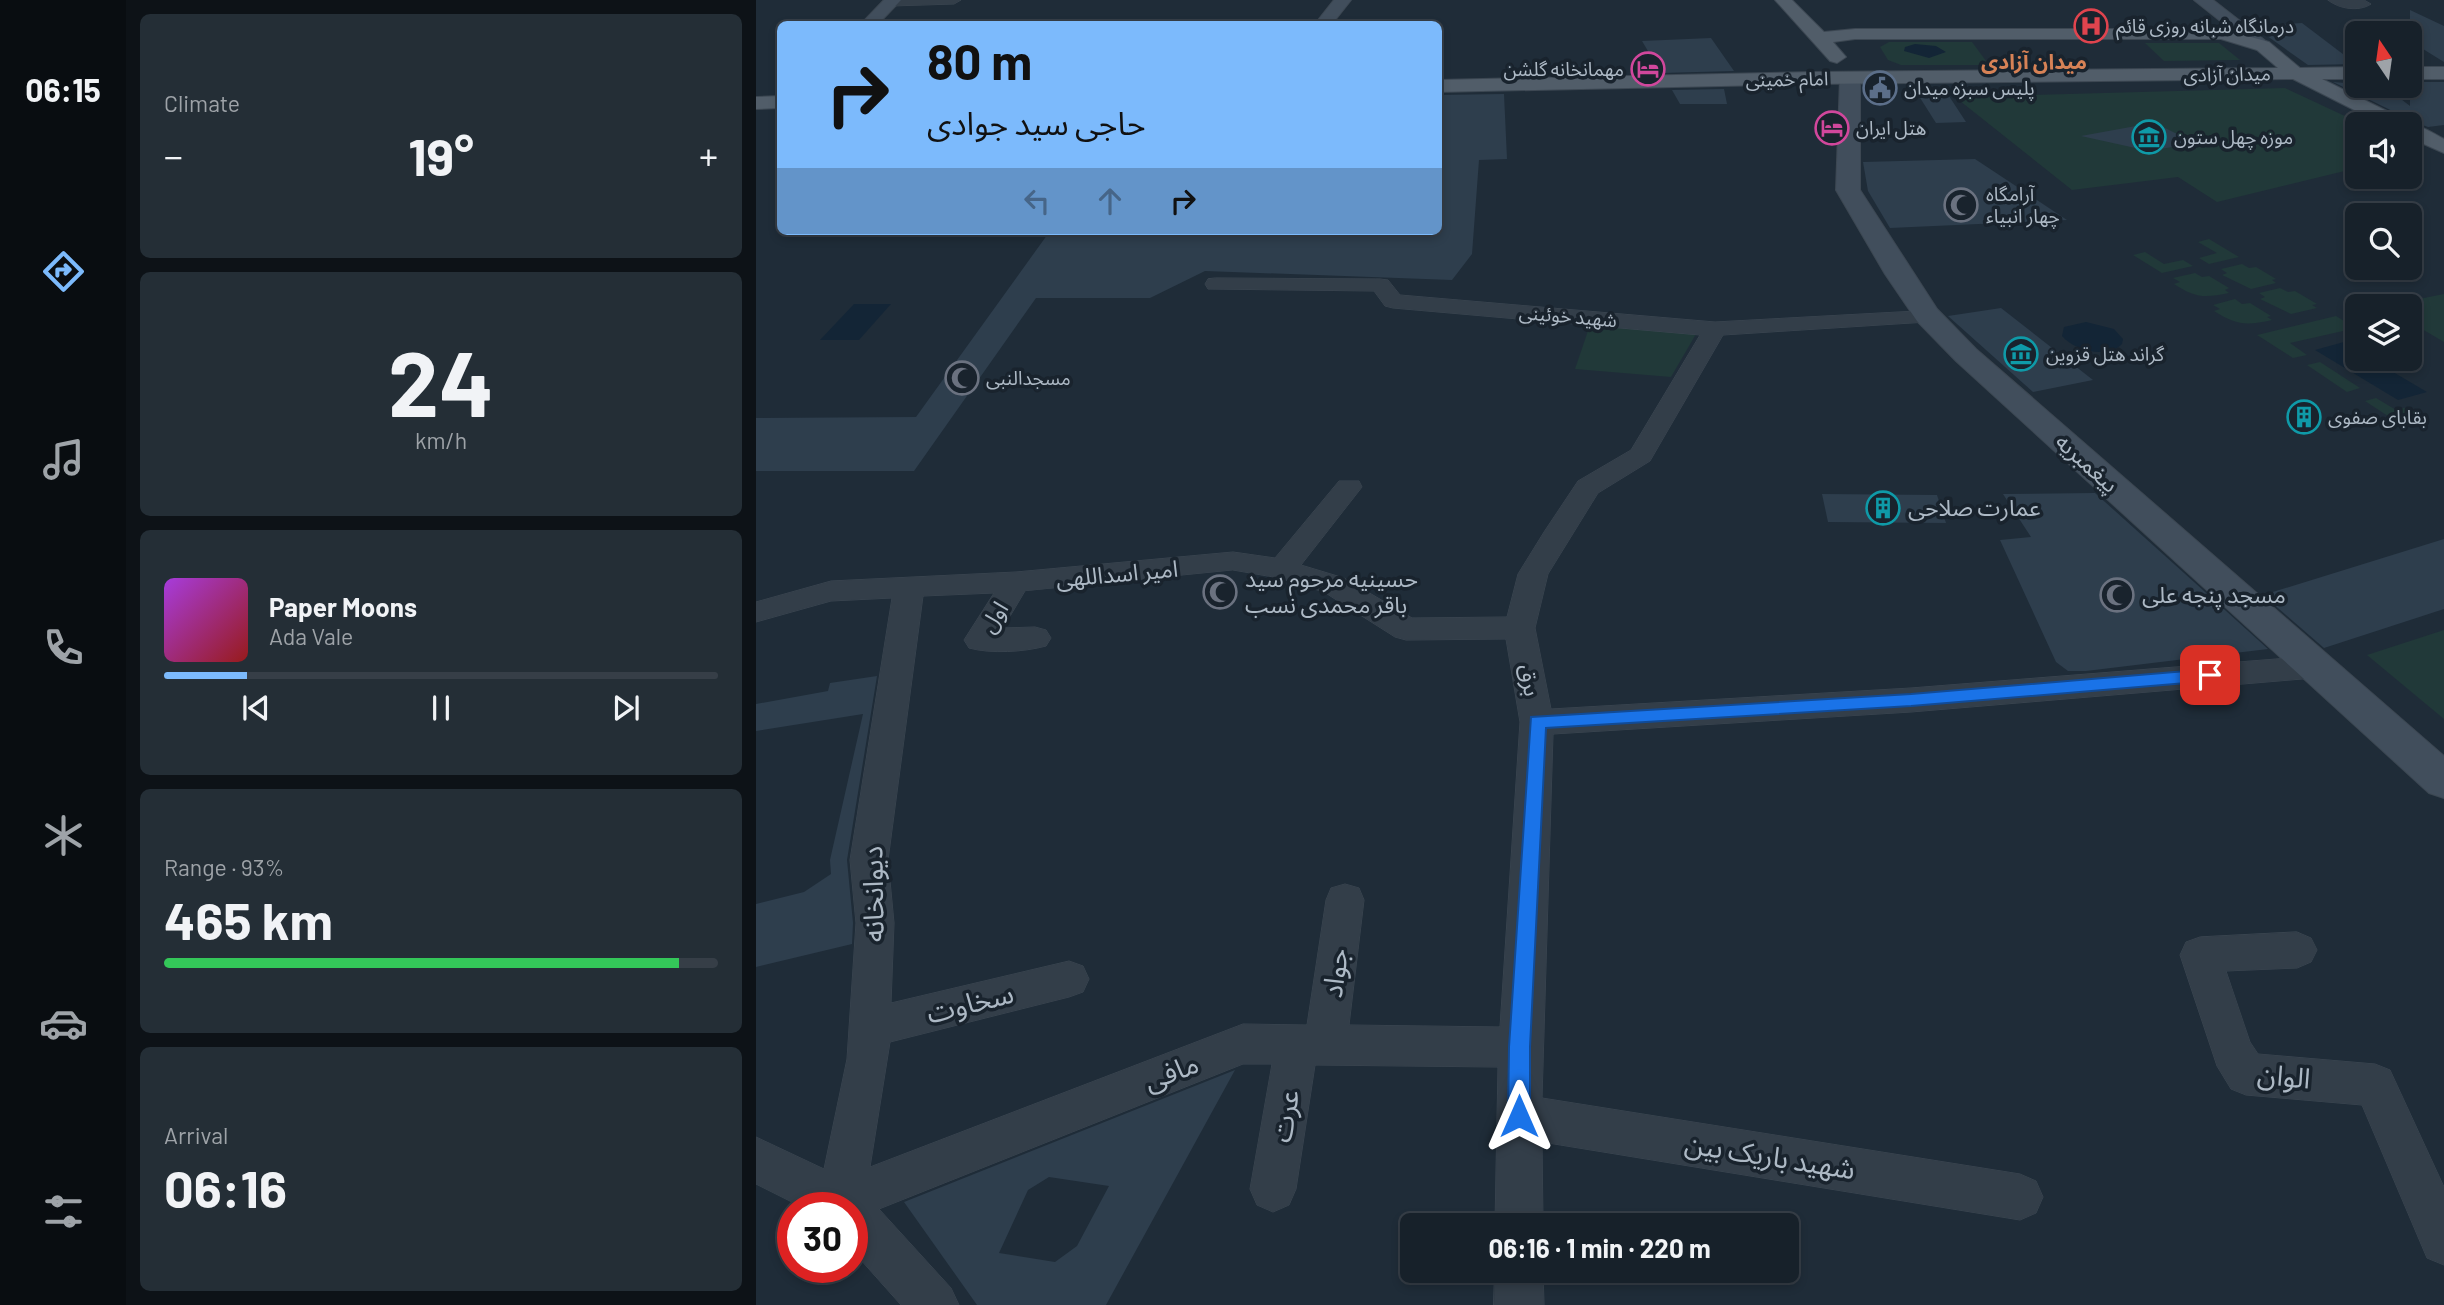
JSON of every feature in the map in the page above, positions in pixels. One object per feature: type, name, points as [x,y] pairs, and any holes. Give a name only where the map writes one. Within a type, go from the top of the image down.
[{"type":"main road","points":[[1326,21],[1343,0]]},
{"type":"main road","points":[[1783,0],[1849,71],[1850,79]]},
{"type":"main road","points":[[1806,0],[1824,19],[1847,32]]},
{"type":"main road","points":[[2202,0],[2263,46]]},
{"type":"main road","points":[[873,21],[892,1]]},
{"type":"main road","name":"میدان آزادی","points":[[1818,35],[1847,32],[2222,34],[2263,46],[2295,73]]},
{"type":"main road","points":[[2422,73],[2444,72]]},
{"type":"main road","points":[[2295,73],[2345,73]]},
{"type":"main road","points":[[2295,73],[2374,112]]},
{"type":"main road","name":"میدان آزادی","points":[[1850,79],[2295,73]]},
{"type":"main road","name":"امام خمینی","points":[[1442,88],[1815,83],[1850,79]]},
{"type":"main road","name":"پیغمبریه","points":[[1850,79],[1848,190],[1927,315],[1966,355],[2444,780]]},
{"type":"main road","points":[[756,101],[777,100]]},
{"type":"main road","points":[[2422,136],[2444,147]]},
{"type":"street","points":[[892,1],[954,0]]},
{"type":"street","points":[[2335,0],[2343,4],[2364,4]]},
{"type":"street","name":"شهید خوئینی","points":[[1216,285],[1381,285],[1393,301],[1715,329],[1927,315]]},
{"type":"street","name":"برق","points":[[1519,1213],[1520,1047],[1537,722],[1520,628],[1533,574],[1554,538],[1588,487],[1641,455],[1715,329]]},
{"type":"street","points":[[1282,569],[1349,487]]},
{"type":"street","name":"امیر اسداللهی","points":[[756,612],[831,591],[1016,582],[1233,561],[1282,569],[1334,585],[1406,629],[1520,628]]},
{"type":"street","name":"اول","points":[[1016,582],[979,640],[1035,638]]},
{"type":"street","name":"دیوانخانه","points":[[849,1192],[871,1027],[874,923],[869,860],[909,587]]},
{"type":"street","points":[[1537,722],[1911,700],[2314,667]]},
{"type":"street","name":"جواد","points":[[1311,1045],[1345,900]]},
{"type":"street","name":"الوان","points":[[2297,950],[2200,955],[2232,1052],[2246,1073],[2375,1085],[2444,1241]]},
{"type":"street","name":"سخاوت","points":[[871,1027],[1069,979]]},
{"type":"street","name":"مافی","points":[[868,1199],[1243,1044],[1520,1047]]},
{"type":"street","name":"عرت","points":[[1273,1189],[1311,1045]]},
{"type":"street","name":"شهید باریک بین","points":[[1519,1116],[2020,1197]]},
{"type":"street","points":[[756,1160],[817,1192]]},
{"type":"street","points":[[868,1231],[934,1305]]},
{"type":"street","points":[[1519,1283],[1519,1305]]},
{"type":"green space","points":[[1889,42],[1972,42],[1989,65],[1901,65],[1888,60],[1880,47]]},
{"type":"green space","points":[[2145,43],[2219,43],[2240,60],[2164,61]]},
{"type":"green space","points":[[2285,88],[2345,116],[2345,171],[2217,202],[2178,177],[2072,190],[1955,97]]},
{"type":"green space","points":[[2209,239],[2239,257],[2209,264],[2199,258],[2217,253],[2198,242]]},
{"type":"green space","points":[[2145,252],[2164,264],[2183,260],[2193,266],[2162,273],[2133,255]]},
{"type":"green space","points":[[2242,264],[2249,268],[2256,267],[2276,279],[2272,280],[2276,283],[2251,289],[2222,275],[2227,273],[2221,269]]},
{"type":"green space","points":[[2195,273],[2202,277],[2209,276],[2229,288],[2225,290],[2229,293],[2200,296],[2174,284],[2180,282],[2173,278]]},
{"type":"green space","points":[[2280,288],[2288,292],[2295,291],[2317,304],[2312,305],[2317,308],[2291,314],[2260,299],[2265,297],[2259,293]]},
{"type":"green space","points":[[2444,294],[2444,342],[2422,329],[2422,298]]},
{"type":"green space","points":[[2235,299],[2242,304],[2250,303],[2271,316],[2267,317],[2272,320],[2241,323],[2214,311],[2220,309],[2213,305]]},
{"type":"green space","points":[[2336,316],[2345,322],[2345,332],[2290,343],[2307,355],[2293,358],[2257,335]]},
{"type":"green space","points":[[1590,325],[1696,334],[1671,377],[1575,369]]},
{"type":"green space","points":[[2320,362],[2360,388],[2347,392],[2307,365]]},
{"type":"green space","points":[[2376,398],[2396,410],[2408,407],[2427,419],[2403,426],[2365,401]]},
{"type":"green space","points":[[2444,630],[2444,719],[2367,655]]},
{"type":"water","points":[[1915,44],[1936,46],[1946,52],[1929,58],[1904,51],[1905,47]]},
{"type":"water","points":[[854,304],[891,304],[859,340],[820,340]]},
{"type":"water","points":[[2086,322],[2114,329],[2123,339],[2122,344],[2108,351],[2091,351],[2075,346],[2062,336],[2064,327]]},
{"type":"water","points":[[2344,342],[2345,368],[2315,350]]},
{"type":"water","points":[[2350,371],[2391,371],[2427,392],[2398,400]]},
{"type":"building","points":[[2410,10],[2444,26],[2444,62],[2422,48],[2422,21],[2410,21]]},
{"type":"building","points":[[2302,23],[2345,56],[2345,64],[2308,65],[2253,26]]},
{"type":"building","points":[[1711,38],[1734,71],[1661,73],[1642,41]]},
{"type":"building","points":[[2422,82],[2444,82],[2444,125],[2428,127],[2422,125],[2422,112],[2394,112],[2366,98],[2400,98],[2410,106],[2410,98],[2422,98]]},
{"type":"building","points":[[1724,89],[1727,104],[1680,104],[1672,90]]},
{"type":"building","points":[[1917,93],[1947,93],[1966,122],[1936,123]]},
{"type":"building","points":[[1504,94],[1507,159],[1479,160],[1472,254],[1452,280],[1205,271],[1150,298],[1036,298],[914,471],[756,471],[756,418],[916,417],[1047,235],[1442,235],[1442,95]]},
{"type":"building","name":"موزه چهل ستون","points":[[2147,124],[2161,126],[2195,143],[2149,151],[2081,136]]},
{"type":"building","name":"آرامگاه چهار انبیاء","points":[[1975,159],[2067,220],[1890,228],[1868,191],[1863,162]]},
{"type":"building","name":"گراند هتل قزوین","points":[[2001,308],[2093,380],[2033,392],[1948,316]]},
{"type":"building","name":"مسجد پنجه علی","points":[[2095,493],[2268,649],[2086,671],[2068,671],[2056,662],[2000,540],[2031,537],[2003,494]]},
{"type":"building","name":"عمارت صلاحی","points":[[1822,494],[1937,495],[1946,523],[1828,522]]},
{"type":"building","points":[[2444,539],[2444,609],[2324,648],[2263,595]]},
{"type":"building","points":[[877,676],[847,860],[853,923],[852,944],[756,967],[756,904],[804,892],[831,874],[830,860],[863,714],[756,731],[756,704],[828,691],[830,683]]},
{"type":"building","points":[[1235,1070],[1106,1305],[977,1305],[904,1202]],"holes":[[[1049,1177],[1109,1186],[1077,1246],[1055,1262],[999,1253],[1028,1190]]]},
{"type":"place","name":"درمانگاه شبانه روزی قائم","points":[[2091,26]]},
{"type":"place","name":"مهمانخانه گلشن","points":[[1648,69]]},
{"type":"place","name":"پلیس سبزه میدان","points":[[1880,88]]},
{"type":"place","name":"هتل ایران","points":[[1832,128]]},
{"type":"place","name":"موزه چهل ستون","points":[[2149,137]]},
{"type":"place","name":"آرامگاه چهار انبیاء","points":[[1961,205]]},
{"type":"place","name":"گراند هتل قزوین","points":[[2021,354]]},
{"type":"place","name":"مسجدالنبی","points":[[962,378]]},
{"type":"place","name":"بقابای صفوی","points":[[2304,417]]},
{"type":"place","name":"عمارت صلاحی","points":[[1883,508]]},
{"type":"place","name":"حسینیه مرحوم سید باقر محمدی نسب","points":[[1220,592]]},
{"type":"place","name":"مسجد پنجه علی","points":[[2117,595]]},
{"type":"district","name":"میدان آزادی","points":[[2034,62]]},
{"type":"route","points":[[1519,1116],[1520,1047],[1537,722],[1911,700],[2210,675]]}]
